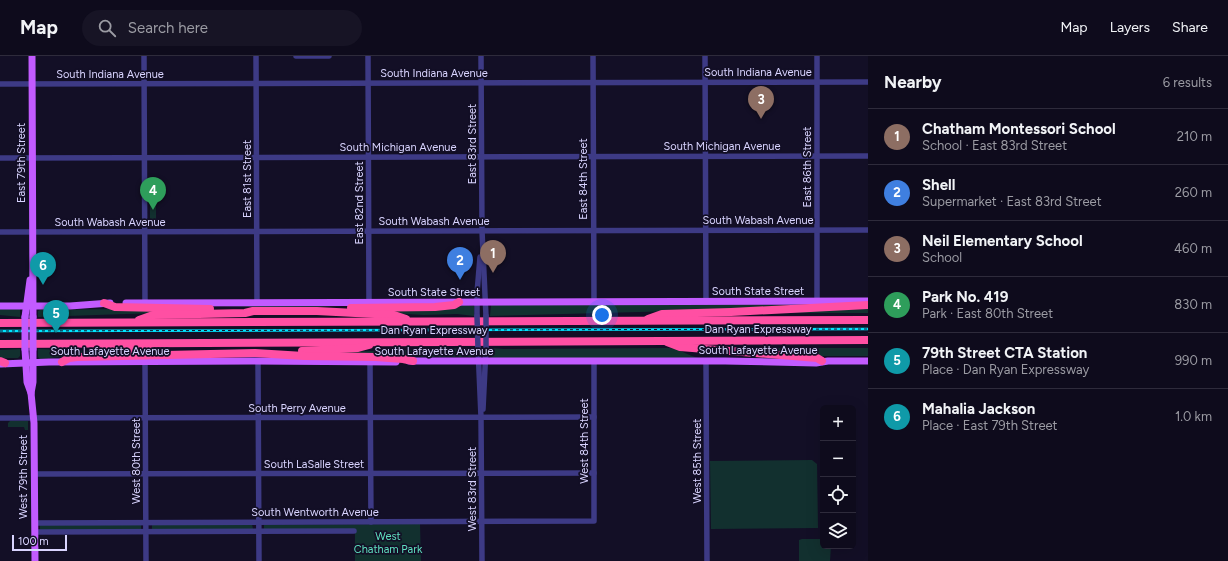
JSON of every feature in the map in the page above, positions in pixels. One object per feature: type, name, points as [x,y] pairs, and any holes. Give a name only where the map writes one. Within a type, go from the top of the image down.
[{"type":"highway","points":[[317,311],[358,308],[436,308],[454,305],[459,302]]},
{"type":"highway","points":[[104,303],[115,307],[245,309],[252,311],[317,311],[394,315],[413,321]]},
{"type":"highway","points":[[640,321],[662,314],[868,305]]},
{"type":"highway","points":[[130,322],[153,315],[245,313],[252,311]]},
{"type":"highway","name":"Dan Ryan Expressway","points":[[0,323],[868,320]]},
{"type":"highway","points":[[663,340],[680,347],[817,358],[822,361]]},
{"type":"highway","name":"Dan Ryan Expressway","points":[[0,344],[868,340]]},
{"type":"highway","points":[[256,357],[358,348],[380,342]]},
{"type":"highway","points":[[89,343],[112,349],[193,354],[256,357],[376,357],[413,361]]},
{"type":"highway","points":[[62,362],[69,358],[77,357],[193,354]]},
{"type":"main road","name":"East 79th Street","points":[[32,56],[32,232],[34,306]]},
{"type":"main road","name":"East 79th Street","points":[[26,306],[33,270]]},
{"type":"main road","name":"South State Street","points":[[0,306],[70,306],[104,303],[868,301]]},
{"type":"main road","name":"West 79th Street","points":[[26,306],[25,363],[34,418],[35,561]]},
{"type":"main road","name":"West 79th Street","points":[[31,393],[34,363],[34,306]]},
{"type":"main road","name":"South Lafayette Avenue","points":[[2,363],[145,362],[256,357],[370,362],[706,361],[816,363],[822,361],[868,361]]},
{"type":"street","points":[[144,56],[145,303]]},
{"type":"street","name":"East 81st Street","points":[[256,56],[257,303]]},
{"type":"street","points":[[296,56],[329,56]]},
{"type":"street","name":"East 82nd Street","points":[[368,56],[369,303]]},
{"type":"street","name":"East 83rd Street","points":[[481,56],[482,231],[486,302]]},
{"type":"street","name":"East 84th Street","points":[[593,56],[594,302]]},
{"type":"street","points":[[705,56],[706,302]]},
{"type":"street","name":"East 86th Street","points":[[817,56],[817,302]]},
{"type":"street","name":"South Indiana Avenue","points":[[0,84],[868,82]]},
{"type":"street","name":"South Michigan Avenue","points":[[0,158],[868,156]]},
{"type":"street","name":"South Wabash Avenue","points":[[0,232],[868,230]]},
{"type":"street","name":"East 83rd Street","points":[[477,302],[482,231]]},
{"type":"street","name":"West 83rd Street","points":[[477,302],[481,418],[482,561]]},
{"type":"street","name":"West 83rd Street","points":[[481,418],[484,398],[486,362],[486,302]]},
{"type":"street","points":[[256,357],[259,561]]},
{"type":"street","name":"West 84th Street","points":[[594,361],[594,521]]},
{"type":"street","name":"West 85th Street","points":[[706,361],[707,561]]},
{"type":"street","name":"West 80th Street","points":[[145,362],[146,561]]},
{"type":"street","points":[[370,362],[371,522]]},
{"type":"street","name":"South Perry Avenue","points":[[0,418],[594,417]]},
{"type":"street","name":"South LaSalle Street","points":[[34,474],[594,473]]},
{"type":"street","name":"South Wentworth Avenue","points":[[35,523],[594,521]]},
{"type":"street","name":"South Wentworth Avenue","points":[[35,532],[354,531]]},
{"type":"green space","points":[[150,197],[156,197],[156,223],[150,223]]},
{"type":"green space","points":[[831,304],[715,310],[490,316],[491,305]]},
{"type":"green space","points":[[464,305],[474,306],[474,316],[457,314],[424,315],[355,311],[451,308]]},
{"type":"green space","points":[[221,306],[342,306],[296,308]]},
{"type":"green space","points":[[868,307],[868,313],[772,313]]},
{"type":"green space","points":[[20,308],[20,317],[0,315],[0,309]]},
{"type":"green space","points":[[40,310],[143,310],[156,313],[38,317],[38,311]]},
{"type":"green space","points":[[474,348],[473,357],[300,353]]},
{"type":"green space","points":[[490,348],[670,348],[699,358],[492,358],[490,357]]},
{"type":"green space","points":[[731,348],[868,348],[868,356],[814,356]]},
{"type":"green space","points":[[20,349],[20,356],[18,358],[0,358],[0,350]]},
{"type":"green space","points":[[38,349],[155,353],[78,355],[40,359],[38,357]]},
{"type":"green space","points":[[10,421],[28,421],[28,430],[25,430],[24,427],[8,427],[8,423]]},
{"type":"green space","points":[[812,460],[817,464],[818,528],[711,529],[710,461]]},
{"type":"green space","points":[[141,524],[141,530],[40,530],[40,525]]},
{"type":"green space","points":[[252,524],[253,529],[152,530],[152,525]]},
{"type":"green space","name":"West Chatham Park","points":[[420,524],[421,561],[355,561],[355,529],[264,529],[264,525]]},
{"type":"green space","points":[[820,539],[820,549],[831,549],[830,561],[799,561],[799,540]]},
{"type":"railway","points":[[0,331],[868,329]]},
{"type":"place","name":"Neil Elementary School","points":[[761,119]]},
{"type":"place","name":"Park No. 419","points":[[153,210]]},
{"type":"place","name":"Chatham Montessori School","points":[[493,273]]},
{"type":"place","name":"Shell","points":[[460,280]]},
{"type":"place","name":"Mahalia Jackson","points":[[43,285]]},
{"type":"place","name":"79th Street CTA Station","points":[[56,333]]}]
